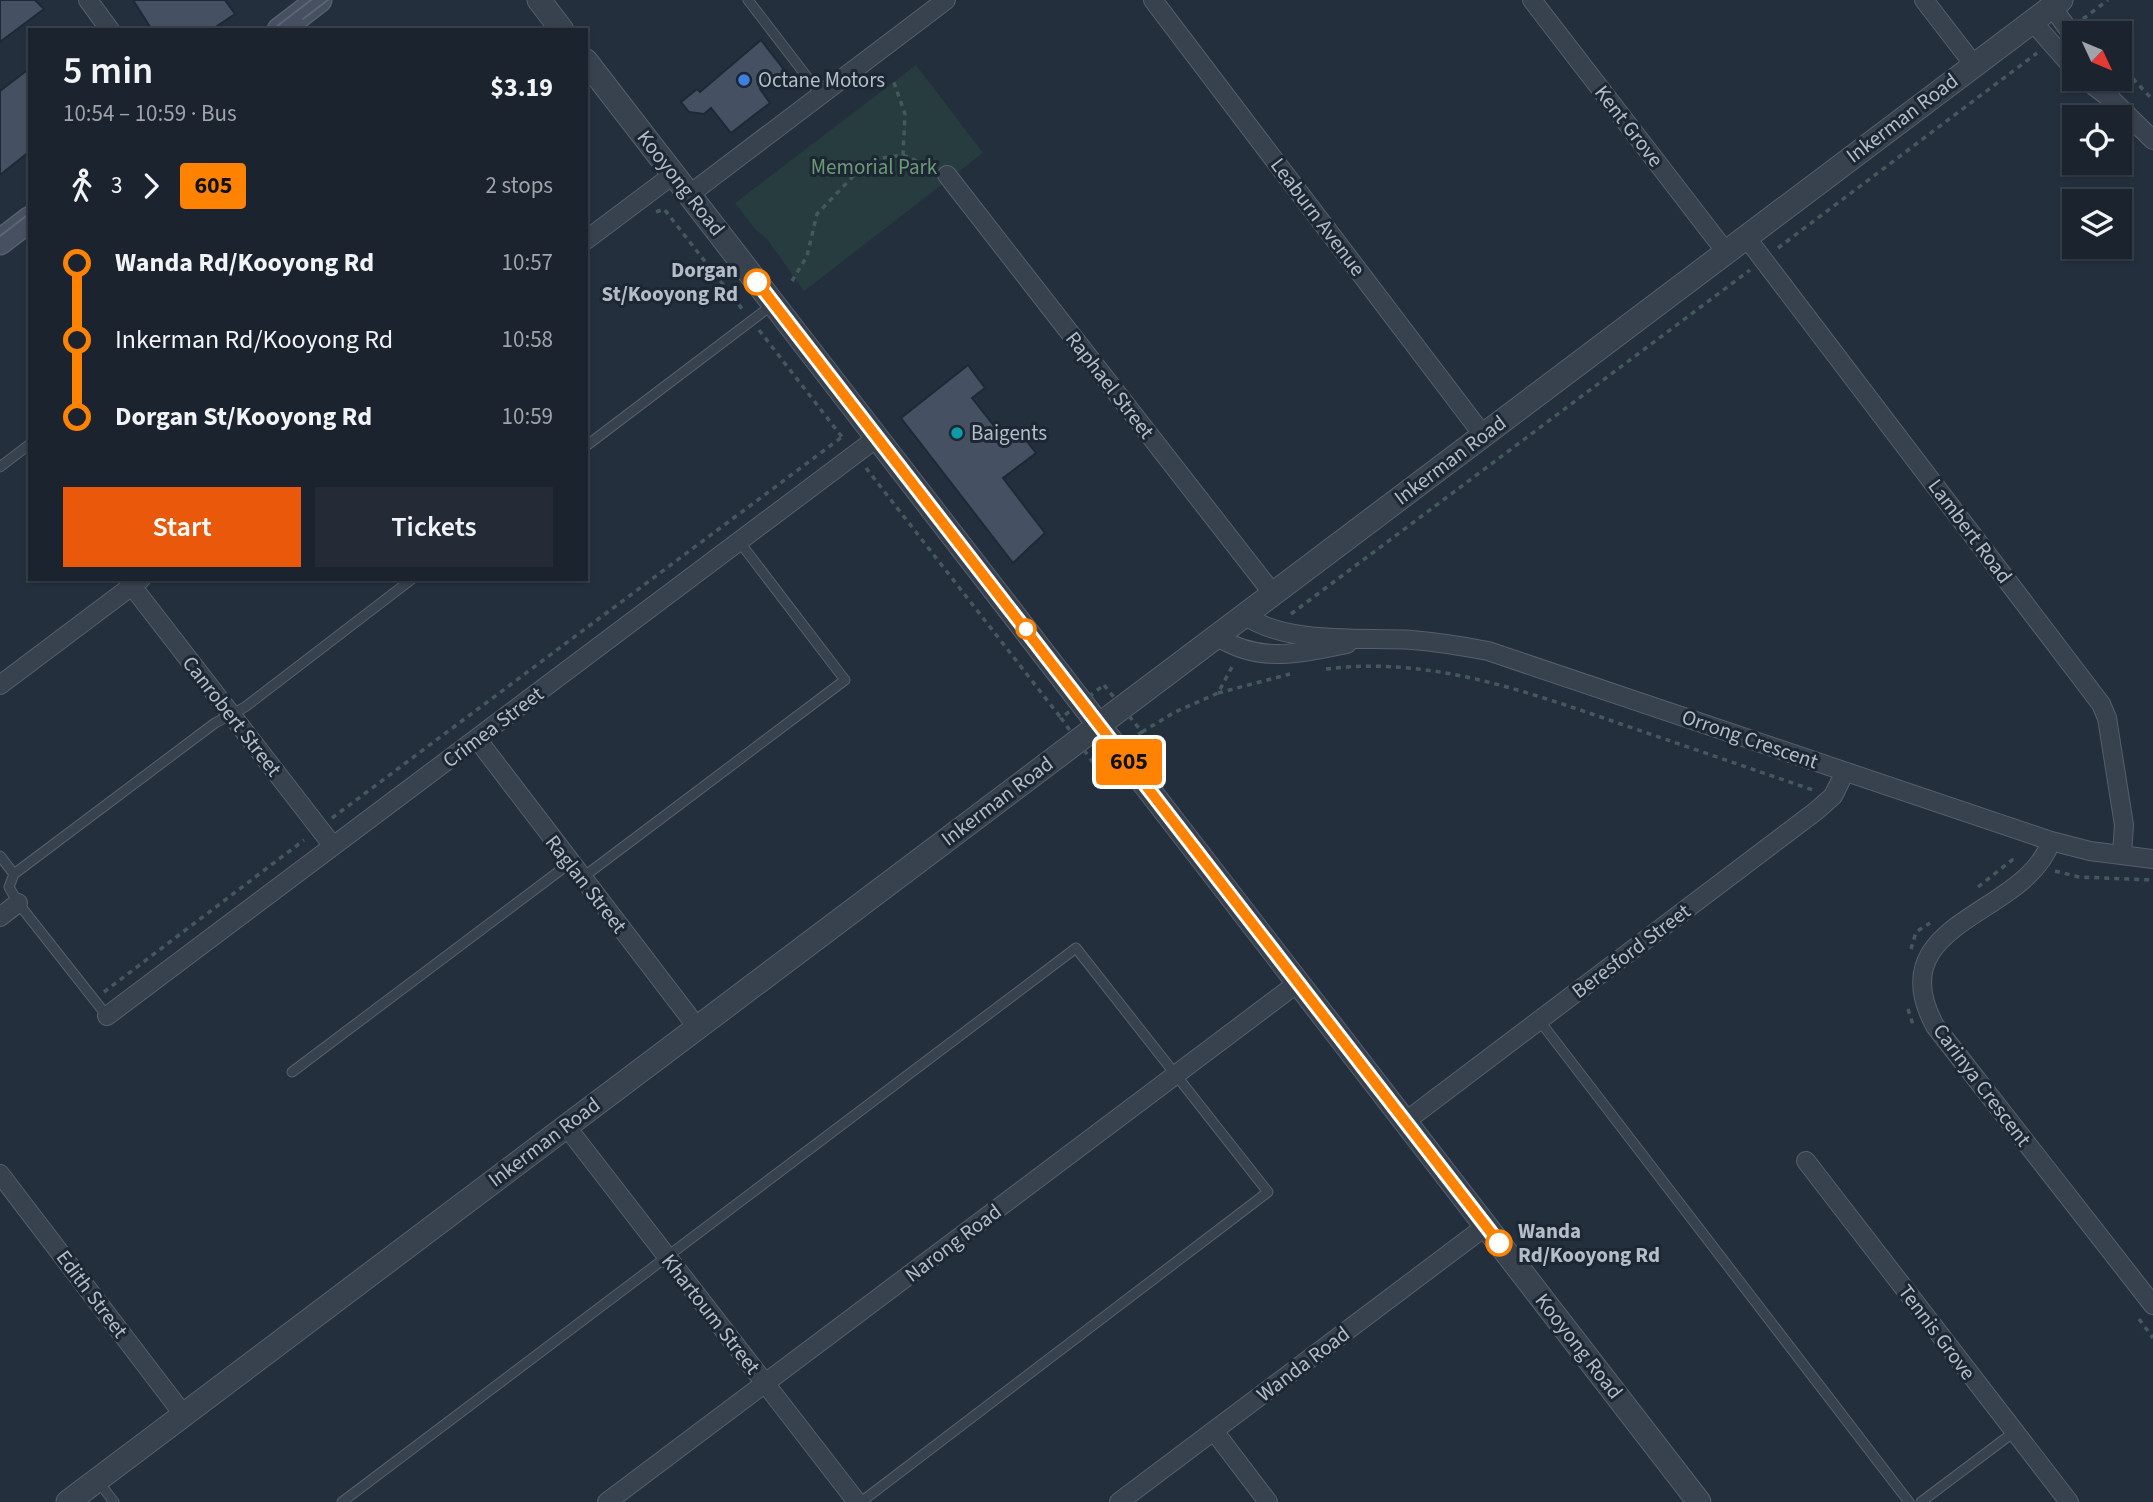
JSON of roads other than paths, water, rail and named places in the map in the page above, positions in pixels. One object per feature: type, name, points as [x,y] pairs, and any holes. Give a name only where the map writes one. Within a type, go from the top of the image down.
[{"type":"main road","points":[[283,28],[319,0]]},
{"type":"main road","points":[[0,242],[28,221]]},
{"type":"street","points":[[88,0],[109,28]]},
{"type":"street","points":[[539,0],[560,28]]},
{"type":"street","points":[[690,194],[946,0]]},
{"type":"street","name":"Leaburn Avenue","points":[[1153,0],[1483,435]]},
{"type":"street","name":"Kent Grove","points":[[1532,0],[1726,252]]},
{"type":"street","points":[[1924,0],[1974,65]]},
{"type":"street","points":[[2056,3],[2065,21]]},
{"type":"street","name":"Inkerman Road","points":[[68,1502],[1247,616],[2056,3]]},
{"type":"street","points":[[2032,21],[2062,55]]},
{"type":"street","name":"Kooyong Road","points":[[588,64],[1699,1502]]},
{"type":"street","points":[[2100,91],[2153,140]]},
{"type":"street","points":[[2107,91],[2113,101]]},
{"type":"street","points":[[588,238],[674,174]]},
{"type":"street","name":"Raphael Street","points":[[947,175],[1274,595]]},
{"type":"street","name":"Lambert Road","points":[[1746,237],[2101,704],[2107,718],[2123,814],[2122,854]]},
{"type":"street","name":"Crimea Street","points":[[107,1016],[877,437]]},
{"type":"street","points":[[0,685],[136,583]]},
{"type":"street","name":"Canrobert Street","points":[[136,583],[230,714],[333,846]]},
{"type":"street","name":"Orrong Crescent","points":[[1247,616],[1270,629],[1298,635],[1452,644],[1518,659],[2051,841],[2153,859]]},
{"type":"street","name":"Orrong Crescent","points":[[1217,637],[1246,652],[1276,656],[1375,638]]},
{"type":"street","name":"Raglan Street","points":[[477,739],[698,1027]]},
{"type":"street","name":"Beresford Street","points":[[1406,1121],[1833,796],[1845,772]]},
{"type":"street","name":"Carinya Crescent","points":[[2051,841],[2038,867],[1940,940],[1924,965],[1922,994],[1935,1026],[2153,1305]]},
{"type":"street","name":"Orrong Crescent","points":[[2122,854],[2138,848],[2153,847]]},
{"type":"street","points":[[0,917],[18,903]]},
{"type":"street","name":"Narong Road","points":[[607,1502],[1299,982]]},
{"type":"street","name":"Khartoum Street","points":[[566,1126],[859,1502]]},
{"type":"street","name":"Tennis Grove","points":[[1806,1161],[2069,1502]]},
{"type":"street","name":"Edith Street","points":[[0,1174],[184,1414]]},
{"type":"street","name":"Wanda Road","points":[[1119,1502],[1486,1226]]},
{"type":"street","points":[[1214,1432],[1268,1502]]},
{"type":"lane","points":[[748,0],[821,95]]},
{"type":"lane","points":[[588,444],[773,303]]},
{"type":"lane","points":[[0,467],[28,446]]},
{"type":"lane","points":[[582,878],[845,680],[738,540]]},
{"type":"lane","points":[[107,1016],[18,903],[9,887],[14,874],[230,714],[245,706],[409,581]]},
{"type":"lane","points":[[0,856],[14,874]]},
{"type":"lane","points":[[292,1072],[570,863]]},
{"type":"lane","points":[[342,1502],[1076,948],[1268,1192],[859,1502]]},
{"type":"lane","points":[[1539,1020],[1909,1502]]},
{"type":"lane","points":[[1921,1502],[2014,1432]]},
{"type":"lane","points":[[97,1480],[114,1502]]},
{"type":"tram line","points":[[275,28],[311,0]]},
{"type":"tram line","points":[[303,19],[328,0]]},
{"type":"tram line","points":[[0,236],[28,215]]},
{"type":"place","name":"Octane Motors","points":[[744,80]]},
{"type":"place","name":"Dorgan St/Kooyong Rd","points":[[757,282]]},
{"type":"place","name":"Baigents","points":[[957,433]]},
{"type":"place","name":"Wanda Rd/Kooyong Rd","points":[[1499,1243]]},
{"type":"park label","name":"Memorial Park","points":[[874,167]]}]
